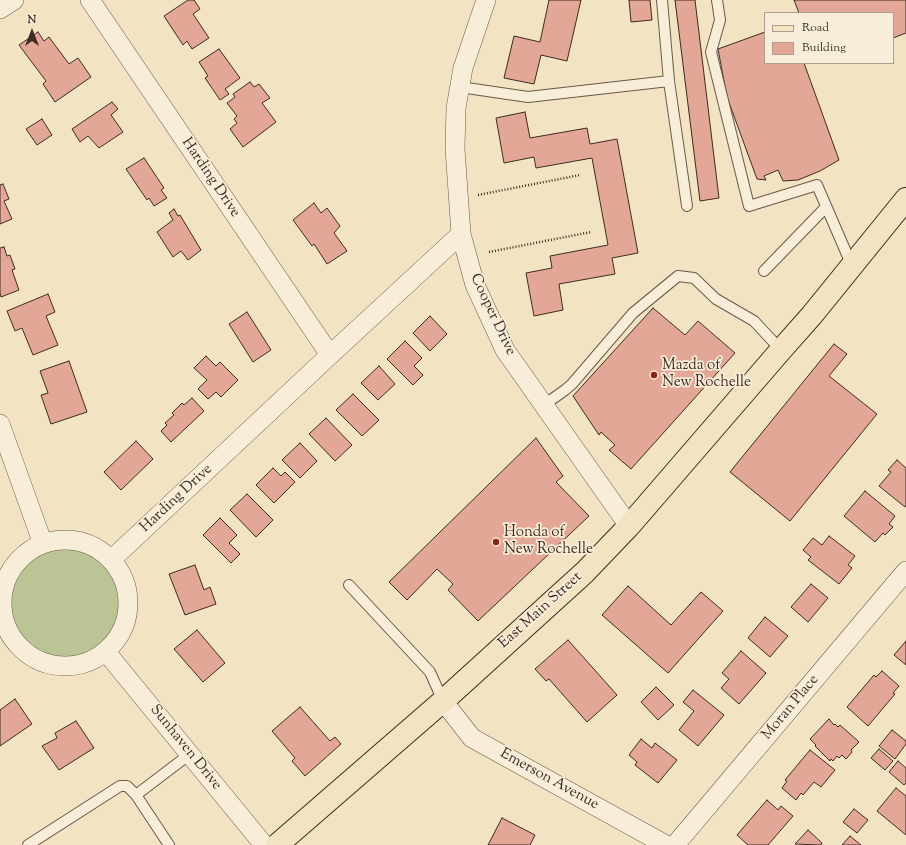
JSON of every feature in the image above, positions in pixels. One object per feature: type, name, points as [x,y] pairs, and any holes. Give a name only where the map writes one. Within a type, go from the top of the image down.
[{"type":"main road","name":"East Main Street","points":[[277,845],[443,701],[585,572],[629,526],[812,315],[906,199]]},
{"type":"street","points":[[0,9],[14,0]]},
{"type":"street","name":"Harding Drive","points":[[90,0],[330,355]]},
{"type":"street","name":"Cooper Drive","points":[[486,0],[463,68],[456,108],[455,149],[461,234],[475,285],[505,350],[629,526]]},
{"type":"street","name":"Harding Drive","points":[[111,560],[461,234]]},
{"type":"street","points":[[0,424],[43,544]]},
{"type":"street","points":[[61,540],[80,542],[97,549],[111,560],[123,577],[128,597],[127,617],[119,636],[106,652],[90,661],[73,666],[55,666],[38,660],[5,640],[1,598],[3,578],[28,552],[43,544],[61,540]]},
{"type":"street","name":"Moran Place","points":[[675,845],[906,571]]},
{"type":"street","name":"Sunhaven Drive","points":[[106,652],[264,845]]},
{"type":"street","name":"Emerson Avenue","points":[[443,701],[472,738],[666,845]]},
{"type":"lane","points":[[662,0],[669,81],[687,206]]},
{"type":"lane","points":[[717,0],[720,20],[711,52],[749,206],[817,185],[852,266]]},
{"type":"lane","points":[[460,87],[528,97],[669,81]]},
{"type":"lane","points":[[764,271],[826,207]]},
{"type":"lane","points":[[544,405],[572,384],[633,313],[678,276],[694,278],[716,299],[754,321],[781,350]]},
{"type":"lane","points":[[349,585],[430,672],[443,701]]},
{"type":"lane","points":[[136,795],[190,754]]},
{"type":"lane","points":[[28,845],[120,786],[127,786],[136,795],[169,845]]},
{"type":"path","points":[[478,196],[580,175]]},
{"type":"path","points":[[489,252],[591,232]]},
{"type":"green space","points":[[65,546],[87,550],[105,562],[117,580],[121,602],[117,624],[105,642],[87,654],[65,658],[43,654],[25,642],[13,624],[9,602],[13,580],[25,562],[43,550]]},
{"type":"building","points":[[188,0],[194,0],[200,9],[193,14],[209,38],[192,49],[187,41],[183,45],[164,16]]},
{"type":"building","points":[[549,0],[581,0],[567,61],[541,55],[534,84],[504,78],[514,36],[540,42]]},
{"type":"building","points":[[629,0],[650,0],[652,20],[631,22]]},
{"type":"building","points":[[675,0],[695,0],[719,198],[700,201]]},
{"type":"building","points":[[794,0],[906,0],[906,33],[894,38],[894,12],[799,12]]},
{"type":"building","points":[[38,32],[44,41],[49,37],[69,64],[78,58],[91,77],[55,102],[43,84],[46,81],[19,45]]},
{"type":"building","points":[[764,32],[764,64],[804,64],[839,160],[820,171],[798,180],[783,181],[778,170],[764,176],[766,180],[757,179],[727,97],[718,49]]},
{"type":"building","points":[[219,49],[240,78],[225,89],[229,94],[220,100],[205,78],[208,76],[199,62]]},
{"type":"building","points":[[250,82],[254,87],[259,84],[270,98],[262,103],[276,122],[243,147],[230,129],[237,123],[234,119],[237,116],[227,103],[235,97],[233,94]]},
{"type":"building","points":[[112,102],[118,109],[111,115],[123,132],[99,148],[88,136],[80,142],[72,129]]},
{"type":"building","points":[[525,112],[530,138],[587,128],[590,144],[617,139],[638,253],[612,258],[615,274],[559,284],[563,310],[534,316],[526,273],[552,268],[550,256],[608,245],[592,158],[536,168],[534,157],[504,163],[496,118]]},
{"type":"building","points":[[42,119],[52,135],[37,145],[26,129]]},
{"type":"building","points":[[144,158],[164,188],[161,190],[167,198],[154,206],[149,198],[147,200],[126,169]]},
{"type":"building","points":[[3,184],[9,199],[4,201],[12,219],[0,224],[0,185]]},
{"type":"building","points":[[314,203],[321,213],[327,208],[340,226],[334,233],[347,251],[327,264],[314,244],[312,246],[293,220]]},
{"type":"building","points":[[174,209],[178,216],[180,215],[201,250],[188,260],[181,251],[173,257],[157,232],[173,220],[169,213]]},
{"type":"building","points":[[4,247],[7,256],[10,255],[15,269],[12,270],[19,290],[1,297],[0,248]]},
{"type":"building","points":[[48,294],[55,312],[46,316],[58,345],[33,355],[22,328],[15,331],[7,311]]},
{"type":"building","name":"Mazda of New Rochelle","points":[[653,308],[685,335],[698,321],[735,353],[631,469],[609,450],[615,445],[601,432],[599,435],[573,396]]},
{"type":"building","points":[[247,312],[271,350],[253,362],[229,324]]},
{"type":"building","points":[[430,316],[447,334],[430,351],[413,333]]},
{"type":"building","points":[[405,341],[422,358],[414,366],[423,375],[413,385],[387,359]]},
{"type":"building","points":[[834,344],[847,354],[829,376],[877,414],[790,521],[730,472]]},
{"type":"building","points":[[206,356],[216,366],[220,362],[238,380],[221,397],[216,392],[208,399],[198,389],[207,380],[194,368]]},
{"type":"building","points":[[69,361],[87,412],[51,424],[41,395],[48,393],[40,371]]},
{"type":"building","points":[[379,366],[395,384],[378,400],[361,383]]},
{"type":"building","points":[[353,394],[379,420],[362,436],[336,410]]},
{"type":"building","points":[[192,398],[204,411],[171,442],[161,431],[167,425],[165,423],[174,415],[172,413],[182,403],[184,405]]},
{"type":"building","points":[[326,418],[352,445],[335,461],[309,434]]},
{"type":"building","name":"Honda of New Rochelle","points":[[536,438],[563,476],[556,482],[589,516],[478,621],[448,590],[453,584],[437,569],[407,600],[389,582]]},
{"type":"building","points":[[136,441],[153,459],[121,490],[104,472]]},
{"type":"building","points":[[300,443],[317,461],[300,478],[282,460]]},
{"type":"building","points":[[897,460],[906,468],[905,507],[879,486],[891,472],[888,470]]},
{"type":"building","points":[[273,468],[281,476],[285,472],[295,482],[274,503],[256,485]]},
{"type":"building","points":[[865,491],[895,516],[889,524],[893,527],[885,535],[883,533],[875,542],[844,516]]},
{"type":"building","points":[[247,494],[273,520],[256,537],[230,510]]},
{"type":"building","points":[[220,518],[237,535],[229,543],[240,554],[231,563],[203,535]]},
{"type":"building","points":[[829,536],[855,556],[848,565],[852,568],[839,584],[808,560],[811,557],[803,550],[813,538],[822,545]]},
{"type":"building","points":[[195,565],[204,590],[210,587],[216,604],[185,615],[169,574]]},
{"type":"building","points":[[811,584],[828,598],[808,622],[791,607]]},
{"type":"building","points":[[628,586],[671,625],[701,592],[723,611],[668,673],[602,615]]},
{"type":"building","points":[[765,617],[788,636],[770,657],[748,638]]},
{"type":"building","points":[[197,630],[225,663],[203,682],[174,649]]},
{"type":"building","points":[[568,640],[617,695],[587,722],[549,679],[546,681],[535,669]]},
{"type":"building","points":[[906,641],[906,665],[894,655]]},
{"type":"building","points":[[741,651],[766,673],[739,704],[721,688],[729,679],[722,673]]},
{"type":"building","points":[[882,671],[899,686],[893,693],[895,694],[868,726],[847,707],[874,675],[876,677]]},
{"type":"building","points":[[656,687],[674,705],[658,720],[641,702]]},
{"type":"building","points":[[693,690],[724,715],[698,746],[679,730],[694,711],[683,702]]},
{"type":"building","points":[[15,699],[32,724],[0,746],[0,710]]},
{"type":"building","points":[[300,707],[330,741],[335,737],[341,744],[305,776],[292,761],[295,758],[272,731]]},
{"type":"building","points":[[829,719],[834,725],[835,724],[838,727],[840,725],[859,742],[851,750],[852,752],[846,759],[842,755],[839,758],[837,756],[833,761],[831,759],[830,761],[810,739]]},
{"type":"building","points":[[76,721],[94,748],[59,770],[42,746],[57,738],[55,733]]},
{"type":"building","points":[[892,730],[906,741],[906,744],[895,759],[879,746]]},
{"type":"building","points":[[641,739],[652,748],[655,743],[677,760],[658,783],[635,765],[637,762],[629,755]]},
{"type":"building","points":[[879,749],[893,761],[885,770],[871,758]]},
{"type":"building","points":[[810,750],[835,770],[821,787],[814,782],[803,795],[801,793],[796,800],[782,788],[787,781],[785,780]]},
{"type":"building","points":[[898,761],[906,768],[906,783],[904,785],[889,772]]},
{"type":"building","points":[[896,788],[906,796],[906,835],[877,811]]},
{"type":"building","points":[[767,800],[778,810],[781,806],[793,816],[768,845],[748,845],[737,835]]},
{"type":"building","points":[[854,809],[868,820],[857,833],[843,822]]},
{"type":"building","points":[[502,818],[535,835],[530,845],[488,845]]},
{"type":"building","points":[[808,830],[822,843],[821,845],[795,844]]},
{"type":"building","points":[[850,836],[861,845],[842,845]]},
{"type":"place","name":"Mazda of New Rochelle","points":[[654,375]]},
{"type":"place","name":"Honda of New Rochelle","points":[[496,542]]}]
